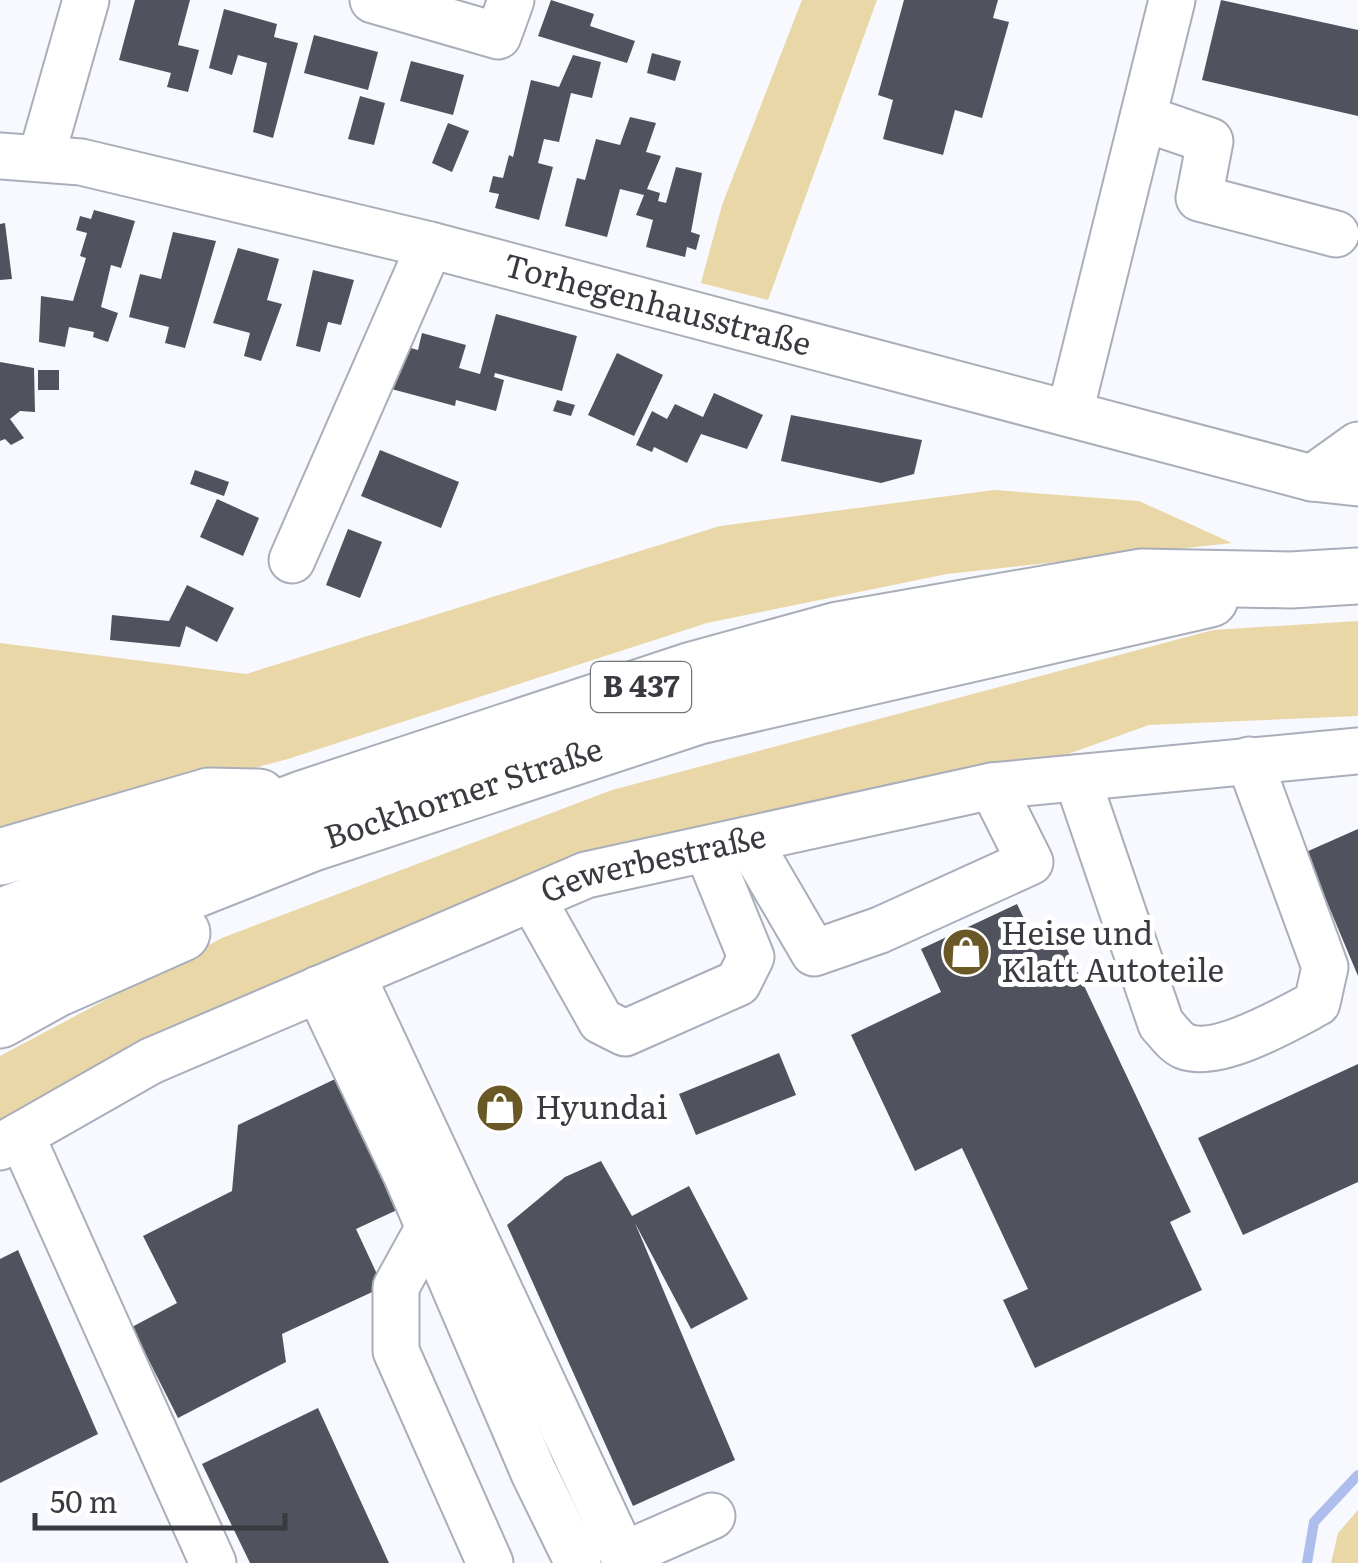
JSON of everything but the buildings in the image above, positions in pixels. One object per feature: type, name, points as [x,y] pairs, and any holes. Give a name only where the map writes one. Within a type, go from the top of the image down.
[{"type":"main road","name":"Bockhorner Straße","points":[[0,967],[306,822],[689,671],[838,630],[1142,577],[1291,580],[1358,576]]},
{"type":"main road","points":[[0,857],[209,796],[306,822],[273,891],[56,990],[0,1020]]},
{"type":"main road","name":"Bockhorner Straße","points":[[0,917],[306,822]]},
{"type":"street","points":[[21,157],[86,0]]},
{"type":"street","points":[[373,0],[498,36],[511,0]]},
{"type":"street","points":[[1070,412],[1172,0]]},
{"type":"street","points":[[1143,118],[1210,141],[1200,198],[1336,234]]},
{"type":"street","name":"Torhegenhausstraße","points":[[21,157],[81,162],[430,245],[1312,478],[1358,484]]},
{"type":"street","points":[[292,560],[430,245]]},
{"type":"street","points":[[1312,478],[1358,446]]},
{"type":"street","name":"Gewerbestraße","points":[[10,1141],[151,1061],[586,875],[992,786],[1358,751]]},
{"type":"street","points":[[1076,778],[1161,1024],[1181,1045],[1206,1051],[1271,1027],[1317,1003],[1325,967],[1250,760]]},
{"type":"street","points":[[727,844],[814,953],[880,930],[1030,862],[992,786]]},
{"type":"street","points":[[532,898],[602,1020],[626,1034],[738,983],[751,957],[727,844]]},
{"type":"street","points":[[334,982],[429,1227],[534,1473],[578,1563]]},
{"type":"street","points":[[334,982],[623,1555],[712,1516]]},
{"type":"street","points":[[10,1141],[213,1563]]},
{"type":"street","points":[[429,1227],[396,1287],[396,1351],[490,1563]]},
{"type":"shaded area","points":[[802,0],[877,0],[768,300],[701,283],[722,205]]},
{"type":"shaded area","points":[[994,490],[1139,501],[1232,543],[947,574],[707,623],[288,759],[0,835],[0,643],[246,674],[720,526]]},
{"type":"shaded area","points":[[1358,621],[1358,716],[1149,725],[1054,759],[746,819],[547,866],[201,1025],[0,1124],[0,1056],[222,938],[612,790],[1213,630]]},
{"type":"shaded area","points":[[1358,1510],[1358,1563],[1331,1563],[1338,1533]]},
{"type":"waterway","points":[[1307,1563],[1314,1522],[1358,1475]]},
{"type":"place","name":"Heise und Klatt Autoteile","points":[[966,952]]},
{"type":"place","name":"Hyundai","points":[[500,1108]]}]
